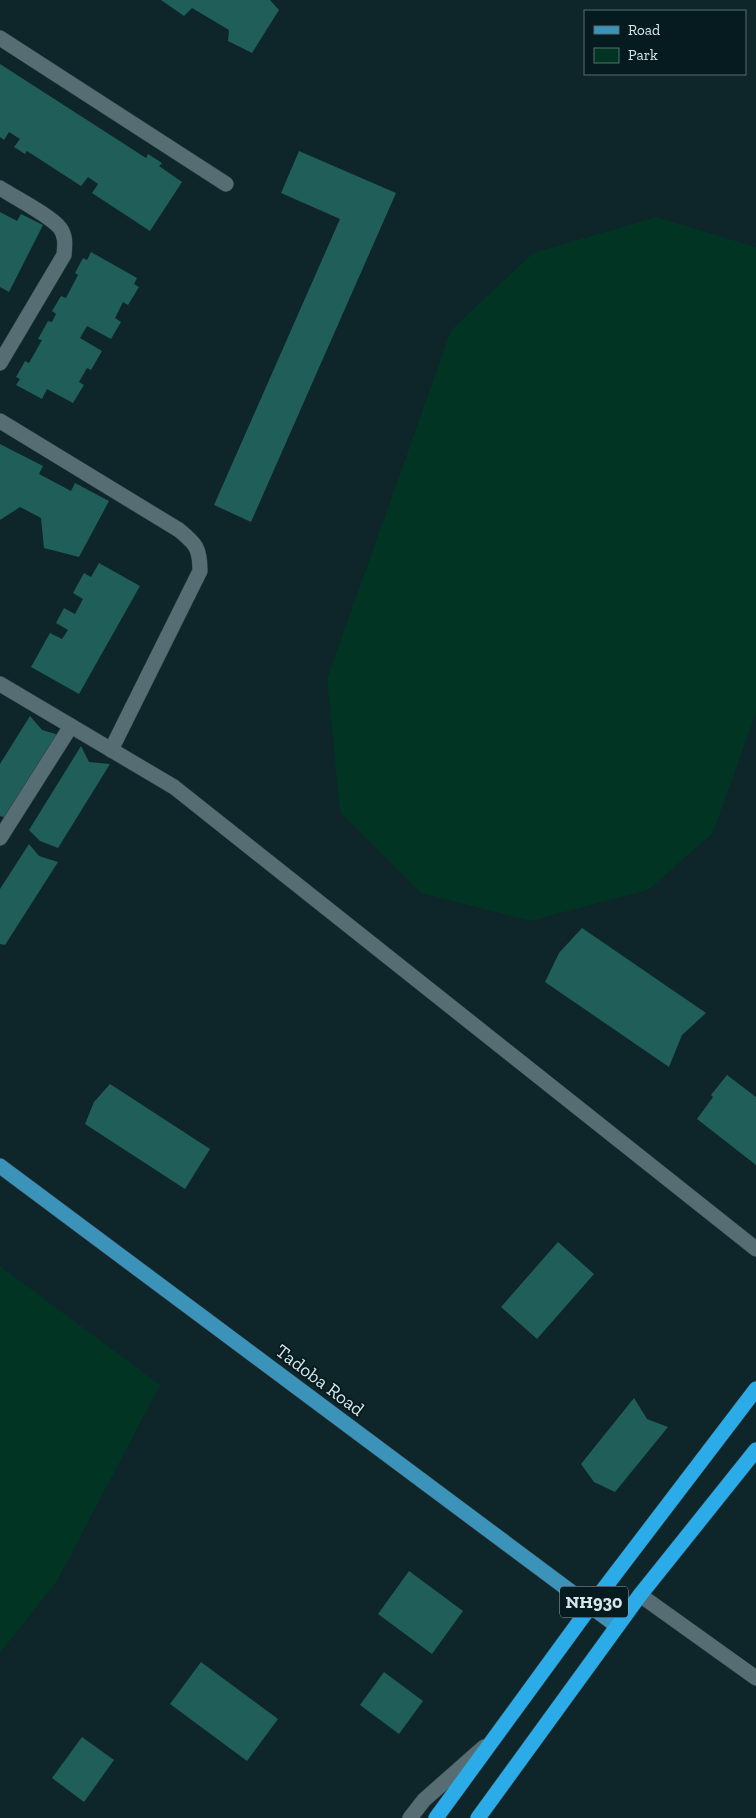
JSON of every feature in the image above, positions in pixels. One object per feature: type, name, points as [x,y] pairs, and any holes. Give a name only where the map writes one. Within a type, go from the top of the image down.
[{"type":"highway","name":"NH930","points":[[436,1818],[590,1607],[756,1389]]},
{"type":"highway","name":"NH930","points":[[478,1818],[640,1594],[756,1450]]},
{"type":"main road","name":"Tadoba Road","points":[[0,1166],[617,1626]]},
{"type":"street","points":[[0,38],[226,184]]},
{"type":"street","points":[[0,188],[52,221],[61,229],[66,241],[64,255],[0,363]]},
{"type":"street","points":[[0,421],[179,530],[192,541],[200,554],[200,571],[111,750]]},
{"type":"street","points":[[0,684],[174,787],[756,1249]]},
{"type":"street","points":[[0,838],[72,726]]},
{"type":"street","points":[[640,1594],[756,1678]]},
{"type":"street","points":[[410,1818],[424,1800],[500,1732]]},
{"type":"green space","points":[[656,217],[756,247],[756,713],[713,833],[648,890],[530,921],[421,893],[340,812],[327,679],[451,330],[533,253]]},
{"type":"green space","points":[[0,1266],[160,1385],[57,1581],[0,1653]]},
{"type":"building","points":[[161,0],[270,0],[279,10],[252,53],[228,41],[229,30],[192,8],[184,16]]},
{"type":"building","points":[[0,64],[146,158],[148,154],[162,163],[159,166],[182,182],[150,231],[92,193],[98,184],[88,177],[81,186],[27,151],[25,154],[14,147],[20,139],[9,132],[4,140],[0,137]]},
{"type":"building","points":[[299,151],[396,193],[251,522],[214,505],[340,219],[281,193]]},
{"type":"building","points":[[0,212],[17,221],[21,214],[43,225],[9,292],[0,287]]},
{"type":"building","points":[[91,252],[137,278],[134,284],[139,287],[128,305],[123,302],[115,318],[121,322],[111,339],[87,326],[80,338],[102,351],[91,370],[87,368],[79,382],[84,385],[73,403],[47,389],[42,399],[16,385],[20,379],[16,377],[25,361],[29,363],[42,340],[38,339],[48,321],[52,322],[56,314],[52,311],[61,296],[66,298],[78,275],[75,273],[83,258],[87,260]]},
{"type":"building","points":[[0,444],[43,466],[39,474],[71,491],[75,483],[109,501],[79,557],[44,548],[41,518],[20,507],[0,520]]},
{"type":"building","points":[[99,563],[140,586],[79,694],[31,667],[50,633],[62,639],[68,630],[56,623],[64,608],[75,614],[83,599],[73,593],[84,573],[91,577]]},
{"type":"building","points":[[30,716],[42,730],[59,735],[6,818],[0,816],[0,764]]},
{"type":"building","points":[[81,746],[89,762],[110,764],[58,848],[40,841],[29,830]]},
{"type":"building","points":[[29,844],[39,856],[58,862],[5,945],[0,944],[0,889]]},
{"type":"building","points":[[582,928],[706,1013],[682,1035],[669,1067],[545,982],[559,953]]},
{"type":"building","points":[[727,1075],[756,1097],[756,1165],[697,1119],[713,1097],[711,1095]]},
{"type":"building","points":[[110,1084],[210,1149],[185,1189],[85,1124],[94,1102]]},
{"type":"building","points":[[558,1242],[594,1274],[537,1339],[501,1307]]},
{"type":"building","points":[[634,1398],[647,1419],[668,1427],[615,1492],[594,1482],[581,1464]]},
{"type":"building","points":[[409,1571],[463,1611],[432,1654],[378,1614]]},
{"type":"building","points":[[201,1662],[278,1719],[247,1761],[170,1704]]},
{"type":"building","points":[[384,1672],[423,1701],[399,1734],[360,1705]]},
{"type":"building","points":[[82,1737],[114,1760],[84,1802],[52,1778]]}]
